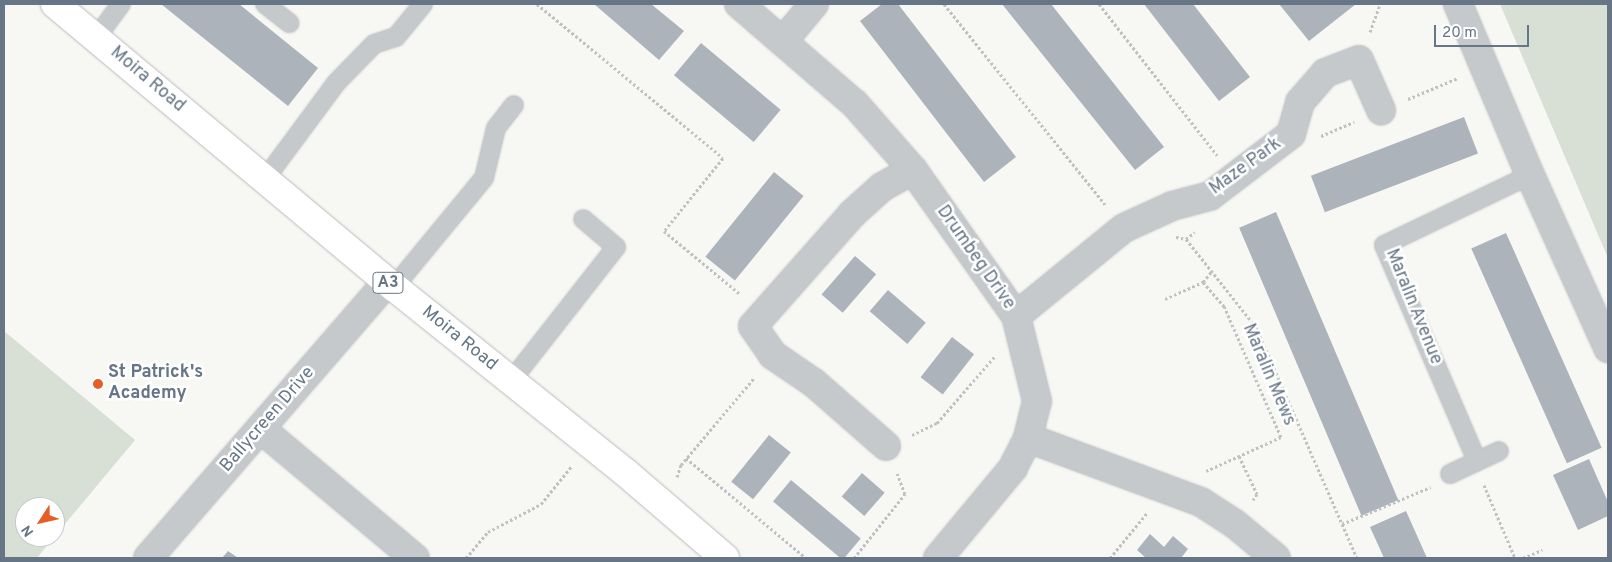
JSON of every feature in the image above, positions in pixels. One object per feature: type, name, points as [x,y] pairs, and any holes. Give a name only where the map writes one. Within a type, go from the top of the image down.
[{"type":"highway","name":"Moira Road","points":[[55,4],[391,284],[590,444],[725,558]]},
{"type":"street","name":"Drumbeg Drive","points":[[739,4],[784,40],[855,104],[913,170],[1019,327],[1038,401],[1028,438],[1013,468],[938,558]]},
{"type":"street","points":[[784,40],[814,4]]},
{"type":"street","points":[[1458,4],[1530,175],[1608,348]]},
{"type":"street","name":"Maze Park","points":[[1019,327],[1124,228],[1172,206],[1210,196],[1291,134],[1300,102],[1325,73],[1359,60],[1381,110]]},
{"type":"street","points":[[886,446],[814,383],[773,355],[753,326],[852,214],[882,187],[913,170]]},
{"type":"street","name":"Ballycreen Drive","points":[[148,558],[391,284]]},
{"type":"street","points":[[261,429],[415,558]]},
{"type":"street","points":[[1028,438],[1168,488],[1201,502],[1235,524],[1276,558]]},
{"type":"lane","points":[[96,38],[121,4]]},
{"type":"lane","points":[[265,4],[290,23]]},
{"type":"lane","points":[[264,179],[336,83],[374,44],[396,37],[424,4]]},
{"type":"lane","points":[[391,284],[484,178],[496,128],[514,106]]},
{"type":"lane","name":"Maralin Avenue","points":[[1477,461],[1384,245],[1530,175]]},
{"type":"lane","points":[[511,381],[616,247],[583,219]]},
{"type":"lane","points":[[1450,474],[1499,451]]},
{"type":"path","points":[[537,4],[723,158],[664,231],[764,313]]},
{"type":"path","points":[[944,4],[1124,228]]},
{"type":"path","points":[[1099,4],[1234,177]]},
{"type":"path","points":[[1186,239],[1256,327],[1356,558]]},
{"type":"path","points":[[1165,299],[1204,282],[1212,271]]},
{"type":"path","name":"Maralin Mews","points":[[1168,488],[1281,437],[1224,306],[1204,282]]},
{"type":"path","points":[[854,558],[905,494],[886,446],[937,423],[1019,327]]},
{"type":"path","points":[[650,494],[668,472],[676,479],[686,458],[773,355]]},
{"type":"path","points":[[466,558],[488,532],[541,504],[590,444]]},
{"type":"path","points":[[1235,524],[1257,494],[1239,456]]},
{"type":"path","points":[[686,458],[806,558]]},
{"type":"path","points":[[1477,461],[1490,503],[1515,558]]},
{"type":"path","points":[[1110,558],[1168,488]]},
{"type":"path","points":[[1342,524],[1420,492]]},
{"type":"path","points":[[1523,558],[1542,550]]},
{"type":"shaded area","points":[[1500,4],[1608,4],[1608,258]]},
{"type":"shaded area","points":[[4,331],[135,440],[65,524],[65,497],[15,497],[15,547],[46,547],[37,558],[4,558]]},
{"type":"building","points":[[161,4],[239,4],[318,68],[288,106]]},
{"type":"building","points":[[594,4],[651,4],[684,31],[659,60]]},
{"type":"building","points":[[882,4],[898,4],[1016,157],[984,182],[860,21]]},
{"type":"building","points":[[1002,4],[1051,4],[1164,147],[1135,170]]},
{"type":"building","points":[[1144,4],[1193,4],[1250,77],[1219,101]]},
{"type":"building","points":[[1279,4],[1356,4],[1309,41]]},
{"type":"building","points":[[701,43],[781,110],[754,142],[674,75]]},
{"type":"building","points":[[1464,117],[1478,153],[1325,212],[1311,176]]},
{"type":"building","points":[[774,172],[804,196],[735,281],[705,257]]},
{"type":"building","points":[[1276,212],[1398,500],[1361,516],[1239,228]]},
{"type":"building","points":[[1506,233],[1602,448],[1567,463],[1471,248]]},
{"type":"building","points":[[855,256],[876,274],[843,313],[822,294]]},
{"type":"building","points":[[888,290],[926,323],[907,344],[870,311]]},
{"type":"building","points":[[952,337],[974,354],[943,394],[921,377]]},
{"type":"building","points":[[769,435],[791,453],[753,499],[731,482]]},
{"type":"building","points":[[1589,459],[1608,502],[1608,516],[1578,530],[1553,475]]},
{"type":"building","points":[[862,473],[885,493],[864,516],[842,496]]},
{"type":"building","points":[[791,480],[861,538],[844,558],[840,558],[773,501]]},
{"type":"building","points":[[1406,511],[1427,558],[1384,558],[1370,527]]},
{"type":"building","points":[[1150,534],[1164,547],[1173,536],[1188,549],[1181,558],[1146,558],[1137,550]]},
{"type":"building","points":[[228,551],[238,558],[222,558]]},
{"type":"place","name":"St Patrick's Academy","points":[[98,384]]}]
